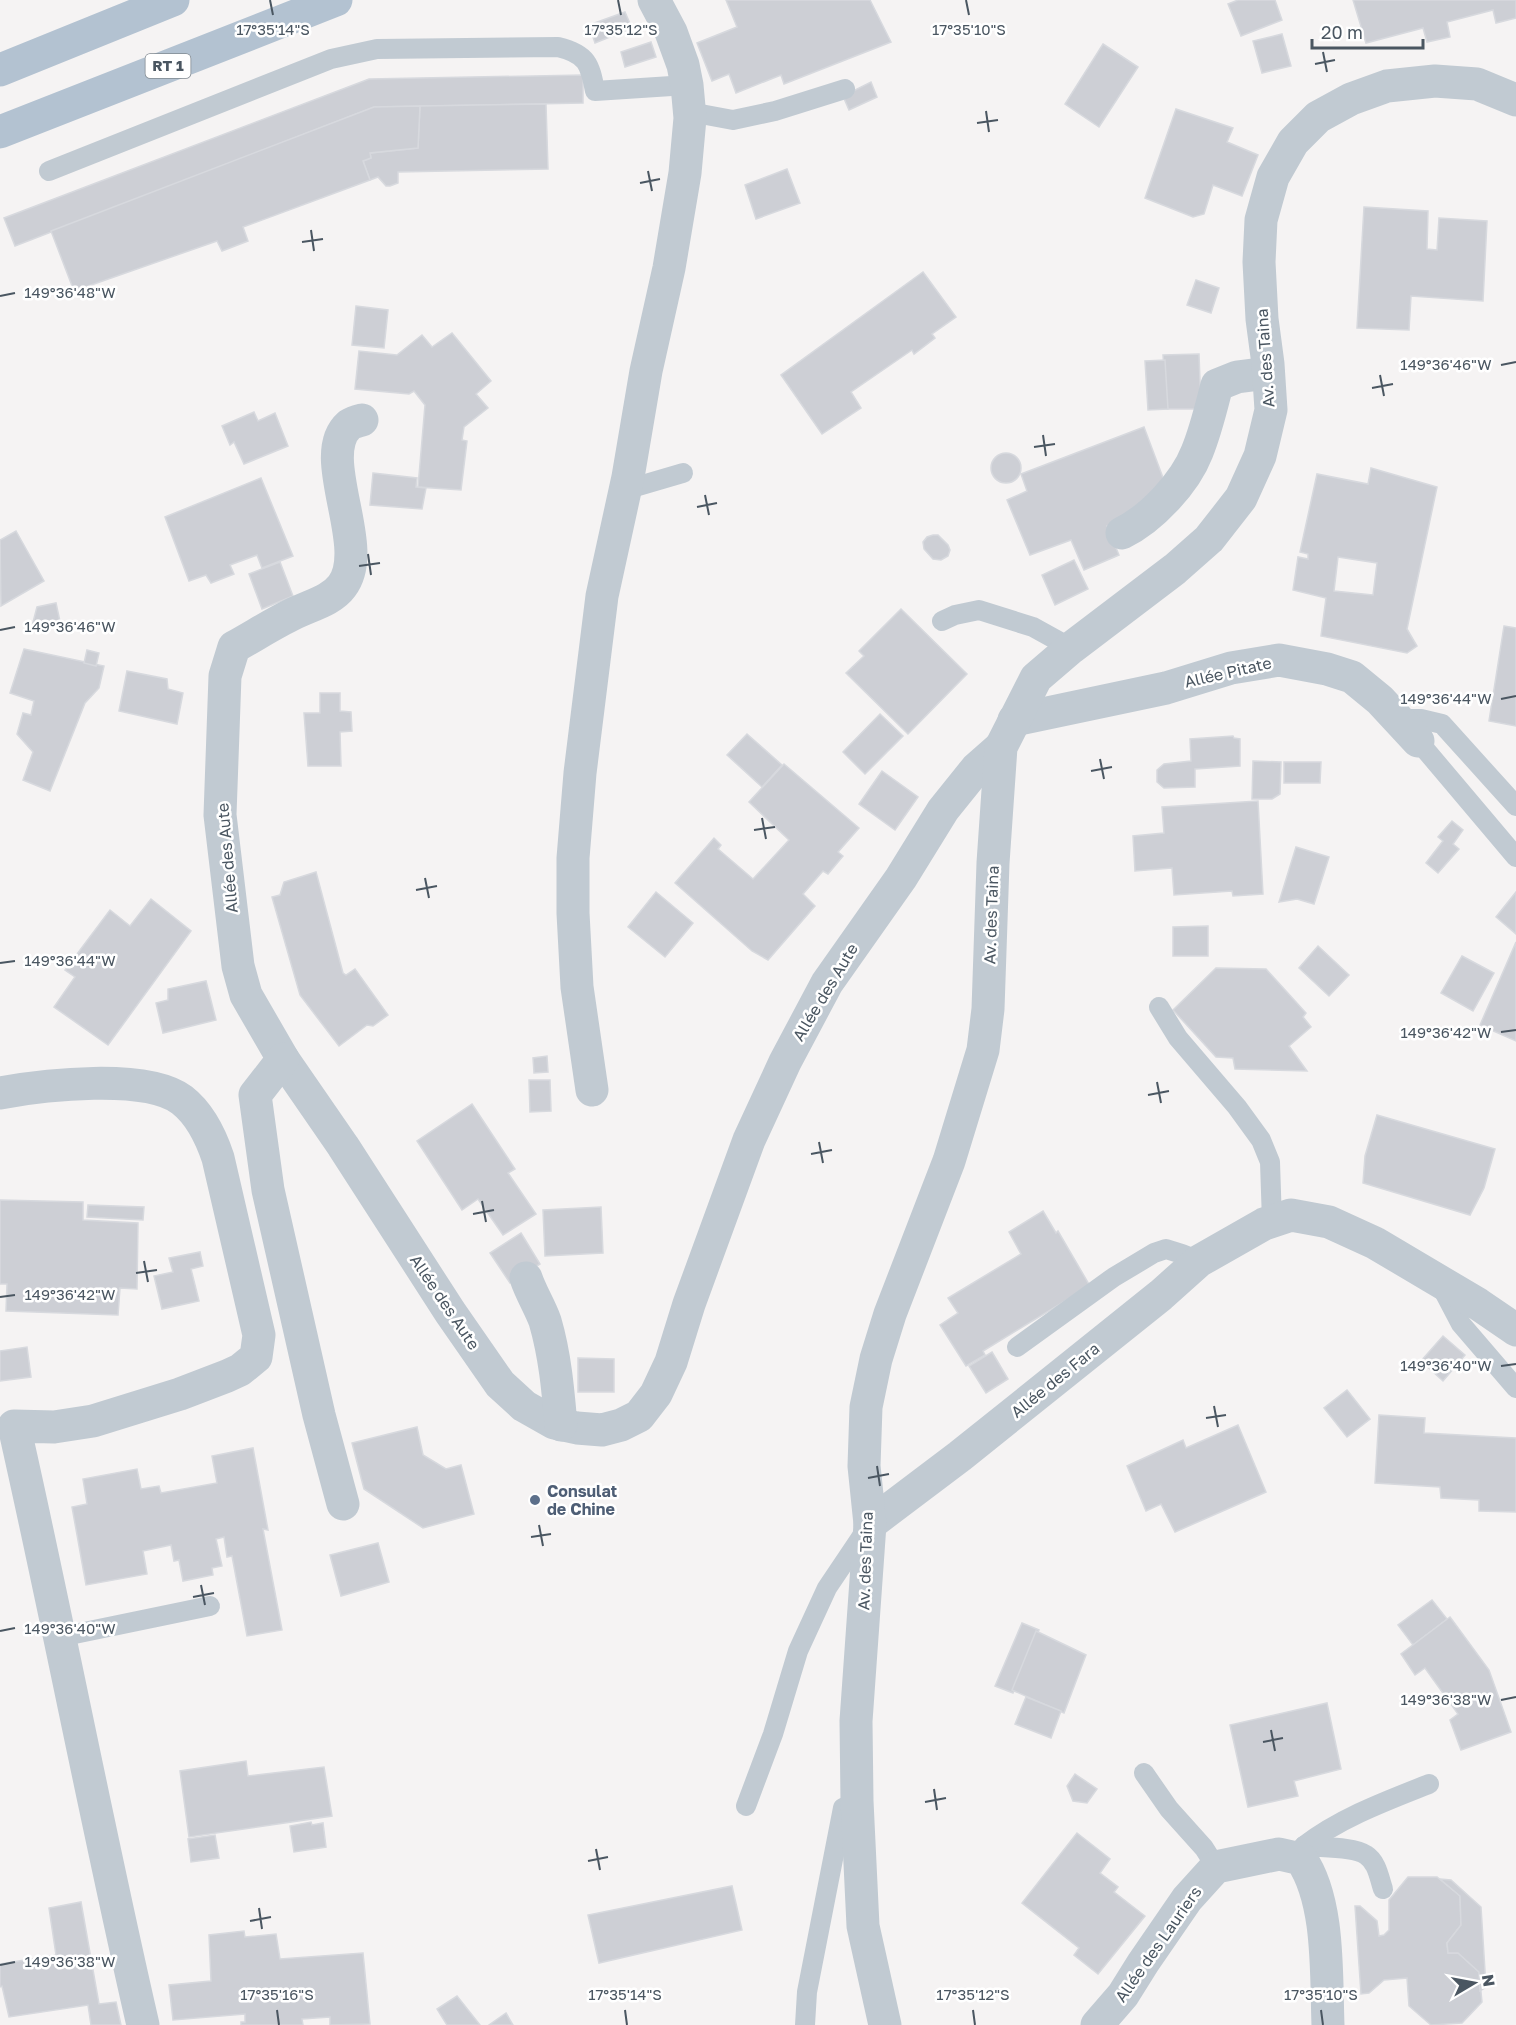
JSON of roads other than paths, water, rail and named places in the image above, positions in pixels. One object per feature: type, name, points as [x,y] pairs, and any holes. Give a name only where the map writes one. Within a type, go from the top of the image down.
[{"type":"main road","points":[[0,70],[173,0]]},
{"type":"main road","name":"RT 1","points":[[0,132],[336,0]]},
{"type":"street","points":[[592,1090],[577,987],[573,858],[581,762],[602,596],[625,490],[683,185],[689,99],[683,65],[671,32],[654,0]]},
{"type":"street","name":"Av. des Taina","points":[[885,2025],[863,1926],[857,1801],[856,1721],[870,1524],[864,1466],[866,1407],[876,1359],[890,1314],[949,1161],[983,1050],[988,1009],[993,863],[1008,734],[1036,678],[1071,648],[1175,569],[1209,539],[1241,498],[1260,456],[1271,410],[1259,262],[1261,220],[1273,177],[1293,142],[1318,117],[1351,99],[1387,86],[1435,81],[1477,84],[1516,100]]},
{"type":"street","points":[[1122,533],[1155,511],[1176,487],[1199,447],[1217,385],[1227,379],[1268,373]]},
{"type":"street","name":"Allée des Aute","points":[[362,420],[349,426],[339,441],[338,470],[350,539],[351,562],[344,585],[333,597],[294,614],[234,647],[225,676],[220,815],[238,966],[246,994],[283,1059],[356,1165],[450,1312],[500,1383],[524,1406],[554,1423],[602,1430],[621,1425],[639,1416],[656,1394],[671,1362],[693,1293],[749,1140],[806,1022],[827,983],[901,878],[943,810],[1008,734]]},
{"type":"street","name":"Allée Pitate","points":[[1008,734],[1231,668],[1279,660],[1327,669],[1352,677],[1380,700],[1408,730]]},
{"type":"street","points":[[283,1059],[255,1095],[268,1190],[343,1504]]},
{"type":"street","points":[[0,1093],[33,1087],[124,1083],[164,1090],[182,1101],[209,1133],[215,1150],[260,1335],[256,1358],[240,1370],[180,1394],[93,1421],[54,1427],[7,1425],[60,1637],[118,1919],[143,2025]]},
{"type":"street","name":"Allée des Fara","points":[[870,1524],[960,1456],[1199,1262],[1263,1224],[1291,1215],[1329,1222],[1375,1242],[1478,1304],[1516,1330]]},
{"type":"street","points":[[526,1278],[544,1319],[550,1342],[557,1381],[561,1425]]},
{"type":"street","points":[[1216,1867],[1279,1854],[1302,1853],[1316,1890],[1322,1916],[1328,2025]]},
{"type":"street","name":"Allée des Lauriers","points":[[1097,2025],[1123,1995],[1187,1899],[1216,1867]]},
{"type":"lane","points":[[49,171],[322,62],[376,49],[558,47],[574,51],[584,58],[591,69],[595,91],[689,99],[733,120],[775,111],[845,89]]},
{"type":"lane","points":[[625,490],[683,473]]},
{"type":"lane","points":[[942,621],[955,615],[979,610],[1033,627],[1071,648]]},
{"type":"lane","points":[[1516,806],[1442,724],[1421,719],[1408,730],[1516,857]]},
{"type":"lane","points":[[1159,1007],[1178,1038],[1237,1107],[1261,1140],[1270,1162],[1272,1222]]},
{"type":"lane","points":[[1017,1347],[1114,1277],[1155,1252],[1166,1249],[1199,1262]]},
{"type":"lane","points":[[1438,1282],[1461,1324],[1516,1388]]},
{"type":"lane","name":"Allée des Fara","points":[[746,1806],[773,1734],[798,1651],[827,1588],[870,1524]]},
{"type":"lane","points":[[60,1637],[210,1606]]},
{"type":"lane","points":[[1144,1773],[1169,1809],[1204,1848],[1216,1867]]},
{"type":"lane","points":[[1302,1853],[1322,1832],[1429,1785]]},
{"type":"lane","points":[[805,2025],[809,1982],[843,1808],[857,1801]]},
{"type":"lane","points":[[1302,1853],[1348,1849],[1366,1855],[1377,1868],[1383,1889]]},
{"type":"place","name":"Consulat de Chine","points":[[535,1500]]}]
